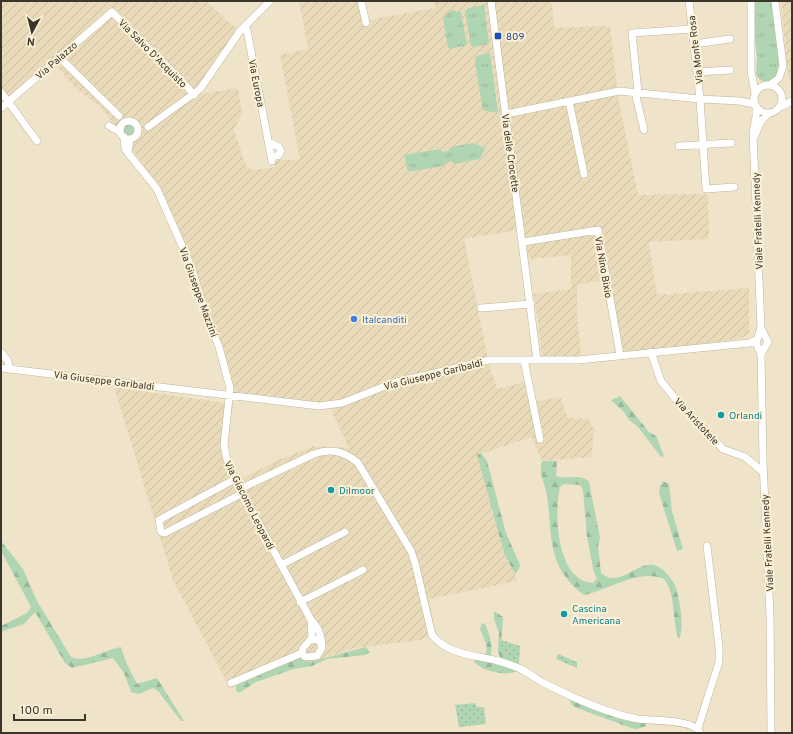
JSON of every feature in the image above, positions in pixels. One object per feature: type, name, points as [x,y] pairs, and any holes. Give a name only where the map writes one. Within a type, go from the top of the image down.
[{"type":"street","points":[[126,131],[148,128],[194,95],[246,24],[270,1]]},
{"type":"street","points":[[361,1],[366,23]]},
{"type":"street","name":"Via delle Crocette","points":[[491,1],[537,360]]},
{"type":"street","name":"Via Monte Rosa","points":[[689,1],[700,99],[706,190],[734,187]]},
{"type":"street","name":"Viale Fratelli Kennedy","points":[[751,1],[752,68],[755,94],[753,138],[761,328],[768,342],[766,346]]},
{"type":"street","points":[[775,1],[784,71],[780,84],[780,107]]},
{"type":"street","name":"Via Palazzo","points":[[1,108],[112,12]]},
{"type":"street","name":"Via Salvo D'Acquisto","points":[[112,12],[181,80],[194,95]]},
{"type":"street","name":"Via Europa","points":[[246,24],[272,159]]},
{"type":"street","points":[[644,130],[636,92],[632,33],[692,29]]},
{"type":"street","points":[[694,44],[730,39]]},
{"type":"street","points":[[59,57],[119,116],[126,131]]},
{"type":"street","points":[[506,114],[619,91],[700,99],[746,100],[779,78],[783,66]]},
{"type":"street","points":[[752,68],[758,80],[776,88],[781,94],[792,100]]},
{"type":"street","points":[[697,72],[730,70]]},
{"type":"street","points":[[1,92],[37,141]]},
{"type":"street","points":[[740,100],[755,106],[762,113],[768,114]]},
{"type":"street","name":"Viale Fratelli Kennedy","points":[[753,138],[761,121],[768,114],[775,112],[780,107],[792,100]]},
{"type":"street","points":[[569,101],[584,174]]},
{"type":"street","points":[[126,131],[130,121],[137,126],[148,128]]},
{"type":"street","name":"Via Giuseppe Mazzini","points":[[137,126],[138,130],[126,131],[125,149],[156,189],[191,266],[204,310],[219,346],[230,388],[230,396]]},
{"type":"street","points":[[679,146],[732,143]]},
{"type":"street","name":"Via Nino Bixio","points":[[523,242],[598,230],[620,355]]},
{"type":"street","points":[[481,308],[531,304]]},
{"type":"street","name":"Viale Fratelli Kennedy","points":[[761,328],[755,342],[761,354],[763,472],[770,615],[772,732]]},
{"type":"street","points":[[766,338],[762,336],[755,342],[761,348],[766,346]]},
{"type":"street","name":"Via Giuseppe Garibaldi","points":[[1,368],[307,406],[331,405],[393,383],[489,360],[578,360],[755,342]]},
{"type":"street","points":[[761,354],[766,346]]},
{"type":"street","points":[[1,352],[8,361],[10,369]]},
{"type":"street","name":"Via Aristotele","points":[[651,352],[661,381],[682,407],[723,449],[746,457],[763,472]]},
{"type":"street","points":[[524,360],[540,439]]},
{"type":"street","name":"Via Giacomo Leopardi","points":[[230,396],[224,445],[227,460],[241,491],[300,602],[321,634],[322,644]]},
{"type":"street","points":[[235,479],[159,520],[161,531],[165,533],[200,516],[241,491],[314,454],[329,450],[351,456],[358,463],[411,551],[432,635],[438,642],[455,651],[499,661],[522,669],[542,682],[567,695],[613,712],[638,719],[687,724],[699,731],[719,662],[719,647],[707,546]]},
{"type":"street","points":[[746,457],[763,461]]},
{"type":"street","points":[[193,503],[200,516]]},
{"type":"street","points":[[281,564],[345,532]]},
{"type":"street","points":[[300,602],[363,570]]},
{"type":"street","name":"Via Giacomo Leopardi","points":[[311,620],[312,638]]},
{"type":"street","points":[[312,638],[320,641],[322,644],[322,648],[317,656],[305,657],[302,654],[305,643],[312,638]]},
{"type":"street","points":[[231,684],[302,654]]},
{"type":"shaded area","points":[[1,1],[206,1],[242,34],[201,94],[238,88],[242,113],[234,130],[246,166],[253,170],[275,167],[274,160],[300,160],[280,55],[308,49],[299,2],[358,1],[363,21],[435,8],[435,1],[552,1],[554,28],[610,26],[618,97],[638,195],[708,194],[709,239],[649,242],[657,295],[749,288],[749,333],[742,338],[712,343],[616,353],[604,280],[577,285],[577,314],[581,358],[542,356],[534,294],[571,289],[571,255],[529,259],[517,230],[464,239],[489,365],[497,389],[524,382],[529,403],[560,397],[568,418],[588,419],[596,431],[593,436],[592,457],[542,461],[532,437],[477,455],[504,553],[518,581],[429,599],[435,630],[421,640],[356,648],[230,688],[173,580],[114,387],[233,404],[227,445],[235,472],[243,478],[278,460],[314,446],[349,448],[332,412],[332,401],[319,404],[235,392],[160,188],[100,106],[75,88],[55,64],[1,112]]},
{"type":"shaded area","points":[[781,1],[792,1],[792,82],[788,76]]},
{"type":"green space","points":[[755,1],[772,1],[780,67],[779,75],[768,83],[760,80],[756,74],[757,57],[755,41]]},
{"type":"green space","points":[[484,5],[489,44],[474,47],[471,46],[465,12],[468,8]]},
{"type":"green space","points":[[452,10],[461,12],[467,45],[450,49],[448,48],[443,18]]},
{"type":"green space","points":[[490,53],[498,113],[483,110],[475,63],[476,56]]},
{"type":"green space","points":[[129,124],[133,126],[135,130],[133,134],[129,136],[125,134],[123,130],[125,126]]},
{"type":"green space","points":[[473,143],[485,148],[480,159],[454,164],[451,161],[445,163],[443,166],[408,172],[404,155],[440,149],[442,152],[448,151],[451,147]]},
{"type":"green space","points":[[620,396],[649,432],[656,436],[664,456],[661,457],[638,427],[629,420],[624,412],[611,400]]},
{"type":"green space","points":[[481,453],[487,461],[506,533],[520,565],[515,574],[504,553],[477,455]]},
{"type":"green space","points":[[542,461],[557,461],[556,476],[578,477],[586,479],[589,482],[600,538],[598,546],[601,573],[609,578],[618,578],[650,565],[658,567],[667,574],[675,587],[680,607],[682,624],[679,639],[675,624],[671,593],[664,579],[654,576],[634,578],[584,595],[563,573],[557,562],[551,538],[547,496],[541,475]],"holes":[[[564,484],[580,485],[583,490],[587,537],[594,573],[597,578],[593,583],[581,579],[571,571],[560,544],[557,513],[560,487]]]},
{"type":"green space","points":[[663,481],[669,484],[672,511],[683,549],[677,551],[659,493],[660,486]]},
{"type":"green space","points":[[1,541],[23,569],[37,601],[71,657],[83,659],[121,647],[137,684],[157,678],[184,721],[181,721],[158,691],[153,688],[139,694],[131,692],[124,673],[113,658],[72,668],[65,663],[35,612],[24,624],[1,632],[1,626],[27,613],[31,607],[1,551]]},
{"type":"green space","points":[[494,611],[503,617],[501,647],[507,655],[519,662],[518,671],[501,673],[489,671],[474,662],[474,659],[480,658],[484,655],[487,648],[480,629],[482,623],[485,624],[491,643],[491,653],[488,662],[506,661],[500,657],[498,652],[499,633],[494,619]]},
{"type":"green space","points":[[501,640],[520,646],[519,662],[503,651]]},
{"type":"green space","points":[[366,647],[370,652],[365,655],[327,659],[312,666],[294,669],[256,682],[239,693],[236,690],[236,686],[299,657],[310,662]]},
{"type":"green space","points":[[558,654],[577,662],[577,668],[556,659]]},
{"type":"green space","points":[[569,699],[645,723],[646,726],[637,729],[631,728],[577,708],[572,705]]},
{"type":"green space","points":[[475,703],[477,707],[484,707],[486,724],[459,727],[455,705]]},
{"type":"place","name":"809","points":[[498,36]]},
{"type":"place","name":"Italcanditi","points":[[354,319]]},
{"type":"place","name":"Orlandi","points":[[721,415]]},
{"type":"place","name":"Dilmoor","points":[[331,490]]},
{"type":"place","name":"Cascina Americana","points":[[564,614]]}]
